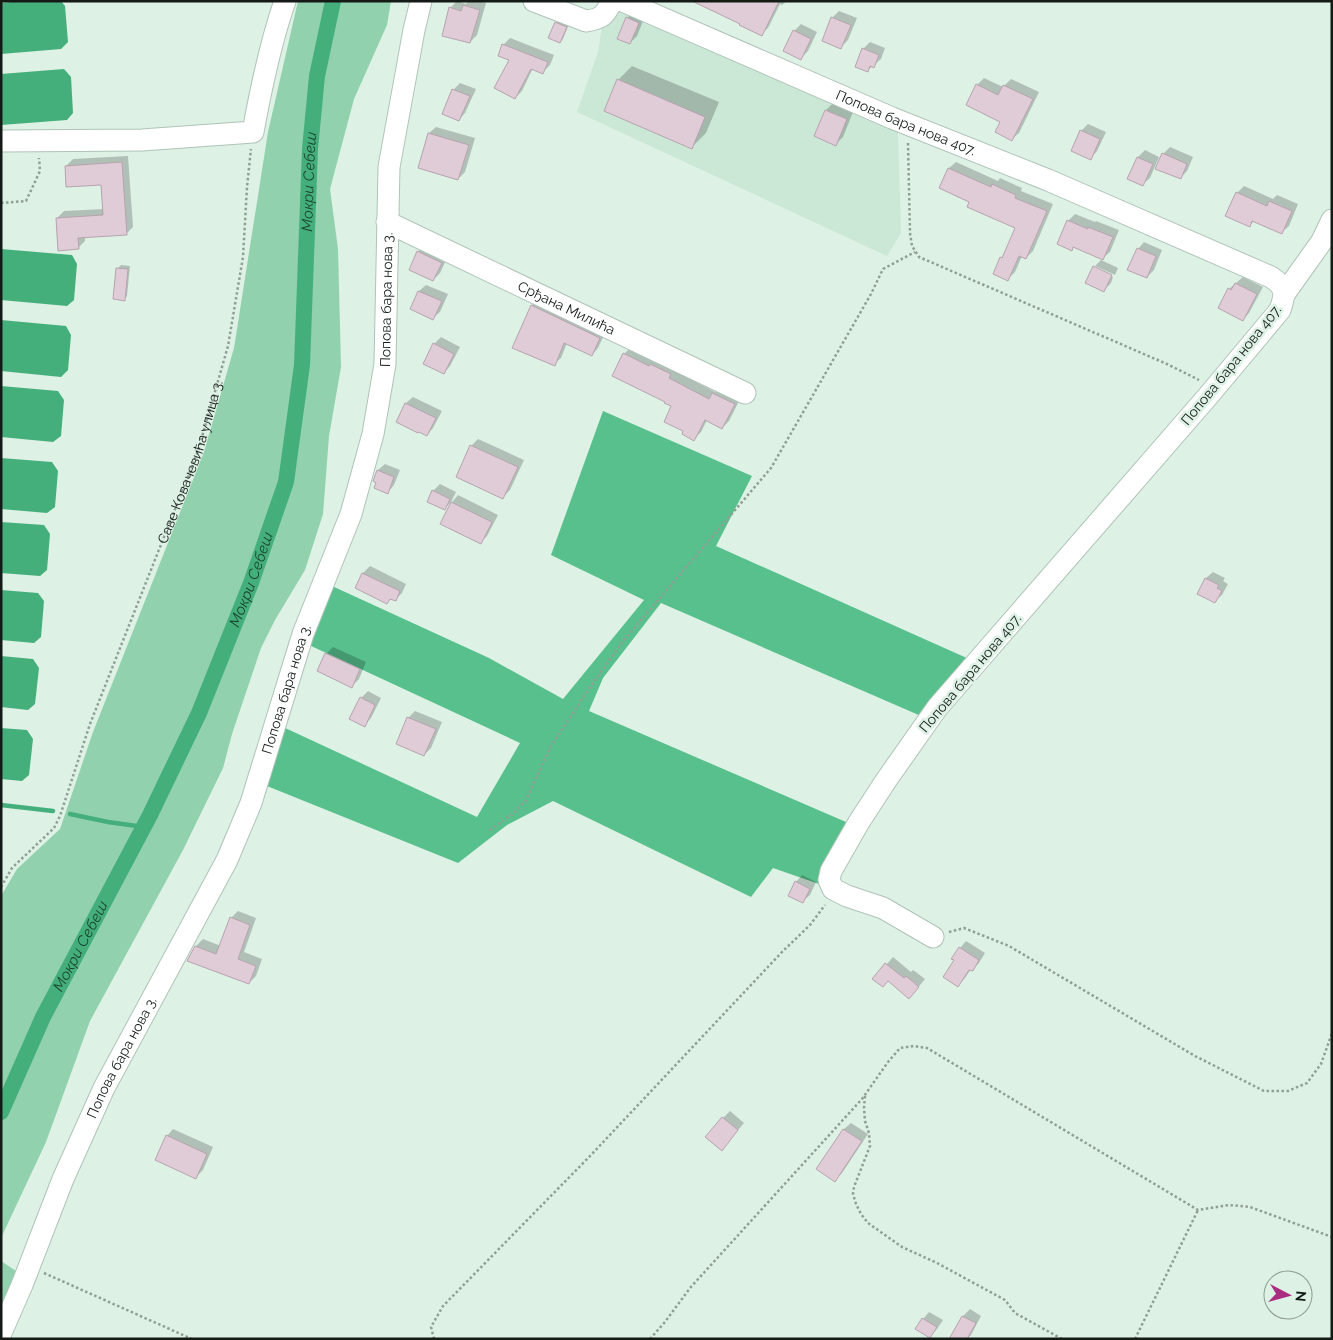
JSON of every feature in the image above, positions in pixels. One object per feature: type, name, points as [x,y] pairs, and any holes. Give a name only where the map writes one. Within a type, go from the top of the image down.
[{"type":"street","points":[[1,141],[142,140],[253,132],[263,78],[274,33],[285,1]]},
{"type":"street","name":"Попова бара нова 3.","points":[[1,1333],[63,1180],[104,1088],[228,860],[252,803],[303,634],[351,514],[373,434],[385,364],[389,167],[421,1]]},
{"type":"street","points":[[534,1],[586,21],[600,18],[606,13],[612,1]]},
{"type":"street","name":"Попова бара нова 407.","points":[[623,1],[908,124],[1048,180],[1271,277],[1280,283],[1285,293],[1280,310],[937,708],[887,779],[836,863],[829,880],[833,889]]},
{"type":"street","points":[[1285,293],[1322,241],[1332,220]]},
{"type":"street","name":"Срђана Милића","points":[[388,222],[746,393]]},
{"type":"street","points":[[833,889],[846,896],[883,908],[933,937]]},
{"type":"path","points":[[908,124],[910,233],[912,246],[919,257],[1167,364],[1214,388]]},
{"type":"path","name":"Саве Ковачевића улица 3.","points":[[1,886],[12,868],[54,828],[60,816],[90,724],[198,451],[228,346],[243,257],[247,187],[253,132]]},
{"type":"path","points":[[1,203],[26,201],[40,171],[38,141]]},
{"type":"path","points":[[490,830],[514,813],[526,800],[550,748],[590,686],[624,640],[771,468],[871,294],[883,269],[915,252]]},
{"type":"path","points":[[434,1339],[430,1327],[443,1306],[591,1156],[782,952],[810,925],[829,900],[833,889]]},
{"type":"path","points":[[933,937],[964,928],[1009,946],[1195,1056],[1264,1091],[1288,1091],[1307,1083],[1321,1064],[1332,1033]]},
{"type":"path","points":[[650,1339],[690,1288],[865,1094],[900,1048],[914,1046],[927,1048],[1198,1210],[1229,1205],[1250,1207],[1332,1237]]},
{"type":"path","points":[[865,1094],[865,1121],[870,1146],[853,1194],[861,1214],[868,1223],[902,1247],[937,1263],[1004,1300],[1015,1314],[1062,1339]]},
{"type":"path","points":[[1135,1339],[1198,1210]]},
{"type":"path","points":[[29,1266],[192,1339]]},
{"type":"shaded area","points":[[61,1],[65,6],[68,42],[61,49],[1,54],[1,3]]},
{"type":"shaded area","points":[[298,1],[391,1],[387,25],[354,99],[330,189],[338,249],[341,367],[329,436],[323,514],[305,570],[275,620],[261,648],[232,734],[223,768],[183,850],[90,1021],[46,1142],[1,1238],[1,896],[17,869],[60,829],[93,732],[204,452],[234,348],[268,132]]},
{"type":"shaded area","points":[[616,5],[898,133],[901,233],[887,256],[577,112],[598,52],[602,27]]},
{"type":"shaded area","points":[[64,69],[71,77],[73,113],[67,120],[1,125],[1,74]]},
{"type":"shaded area","points":[[1,249],[72,255],[77,264],[74,300],[67,306],[1,300]]},
{"type":"shaded area","points":[[1,320],[66,326],[71,335],[68,370],[61,377],[1,371]]},
{"type":"shaded area","points":[[1,386],[58,391],[64,400],[61,436],[53,442],[1,437]]},
{"type":"shaded area","points":[[603,411],[752,476],[716,546],[969,659],[921,716],[661,603],[603,678],[589,711],[846,822],[819,884],[773,868],[751,897],[553,801],[507,825],[458,863],[262,784],[283,727],[477,817],[520,743],[309,645],[332,586],[489,658],[563,699],[644,600],[551,555]]},
{"type":"shaded area","points":[[1,458],[52,462],[58,471],[55,507],[47,513],[1,509]]},
{"type":"shaded area","points":[[1,522],[44,525],[50,534],[47,570],[40,576],[1,573]]},
{"type":"shaded area","points":[[1,590],[38,593],[44,601],[41,637],[34,643],[1,640]]},
{"type":"shaded area","points":[[1,656],[33,659],[39,668],[35,704],[28,710],[1,707]]},
{"type":"shaded area","points":[[1,728],[27,730],[33,739],[29,775],[22,781],[1,779]]},
{"type":"shaded area","points":[[1,1261],[25,1277],[1,1333]]},
{"type":"building","points":[[692,1],[779,1],[762,36]]},
{"type":"building","points":[[463,5],[480,10],[470,43],[442,36],[449,7],[461,11]]},
{"type":"building","points":[[626,17],[639,23],[630,44],[617,39]]},
{"type":"building","points":[[831,17],[851,25],[841,49],[822,41]]},
{"type":"building","points":[[555,22],[567,27],[560,43],[548,38]]},
{"type":"building","points":[[793,30],[811,39],[801,60],[783,51]]},
{"type":"building","points":[[502,44],[548,62],[543,74],[531,69],[515,99],[494,88],[509,60],[498,56]]},
{"type":"building","points":[[862,48],[879,55],[874,68],[870,66],[868,72],[855,67]]},
{"type":"building","points":[[617,79],[705,117],[692,149],[604,111]]},
{"type":"building","points":[[976,84],[998,95],[1003,85],[1033,99],[1012,141],[995,132],[1000,122],[966,105]]},
{"type":"building","points":[[452,89],[470,96],[459,121],[442,114]]},
{"type":"building","points":[[825,110],[847,119],[836,146],[814,136]]},
{"type":"building","points":[[1080,130],[1100,139],[1091,160],[1071,151]]},
{"type":"building","points":[[428,133],[469,145],[458,180],[418,168]]},
{"type":"building","points":[[1162,153],[1187,164],[1181,179],[1155,169]]},
{"type":"building","points":[[1137,157],[1153,164],[1143,186],[1127,179]]},
{"type":"building","points":[[122,162],[127,235],[78,238],[79,249],[58,251],[56,218],[103,215],[101,185],[66,187],[65,166]]},
{"type":"building","points":[[948,168],[991,187],[992,184],[1016,195],[1015,198],[1047,211],[1026,259],[1019,256],[1008,281],[993,274],[1015,228],[967,207],[969,202],[939,188]]},
{"type":"building","points":[[1236,192],[1267,206],[1269,201],[1292,211],[1282,234],[1252,221],[1250,227],[1225,216]]},
{"type":"building","points":[[1067,220],[1113,237],[1103,260],[1073,247],[1072,251],[1057,244]]},
{"type":"building","points":[[1137,248],[1156,256],[1147,278],[1127,270]]},
{"type":"building","points":[[417,251],[442,263],[433,281],[409,270]]},
{"type":"building","points":[[1093,266],[1112,275],[1104,292],[1085,283]]},
{"type":"building","points":[[116,268],[128,269],[125,301],[113,299]]},
{"type":"building","points":[[1235,283],[1257,294],[1243,321],[1218,308],[1228,288],[1231,290]]},
{"type":"building","points":[[418,291],[442,301],[433,320],[410,309]]},
{"type":"building","points":[[531,305],[600,338],[592,356],[564,343],[555,366],[512,348]]},
{"type":"building","points":[[433,343],[454,354],[444,374],[423,364]]},
{"type":"building","points":[[623,353],[671,374],[669,378],[709,399],[712,393],[735,404],[722,429],[705,420],[694,441],[682,434],[683,431],[664,422],[671,406],[612,376]]},
{"type":"building","points":[[405,403],[436,418],[427,436],[396,422]]},
{"type":"building","points":[[470,445],[518,467],[503,499],[456,477]]},
{"type":"building","points":[[377,470],[394,477],[388,494],[374,488],[376,483],[373,481]]},
{"type":"building","points":[[432,490],[450,499],[445,510],[427,502]]},
{"type":"building","points":[[451,502],[492,522],[481,544],[440,524]]},
{"type":"building","points":[[362,573],[400,591],[396,601],[390,599],[387,604],[355,588]]},
{"type":"building","points":[[1205,578],[1219,585],[1217,588],[1222,591],[1215,603],[1197,594]]},
{"type":"building","points":[[325,653],[360,669],[352,688],[317,671]]},
{"type":"building","points":[[360,697],[375,705],[365,727],[349,719]]},
{"type":"building","points":[[407,717],[436,729],[424,756],[396,744]]},
{"type":"building","points":[[795,881],[810,889],[803,903],[788,896]]},
{"type":"building","points":[[230,917],[250,925],[238,959],[256,966],[249,984],[187,961],[195,946],[216,954]]},
{"type":"building","points":[[959,947],[979,960],[973,971],[969,970],[958,987],[943,977],[954,960],[951,959]]},
{"type":"building","points":[[885,963],[919,987],[909,999],[888,981],[883,987],[872,979]]},
{"type":"building","points":[[722,1117],[738,1130],[722,1151],[705,1137]]},
{"type":"building","points":[[843,1129],[862,1141],[835,1182],[816,1169]]},
{"type":"building","points":[[166,1135],[207,1154],[196,1179],[155,1160]]},
{"type":"building","points":[[962,1316],[976,1323],[967,1339],[949,1339]]},
{"type":"building","points":[[922,1318],[937,1327],[930,1338],[915,1329]]},
{"type":"waterway","name":"Мокри Себеш","points":[[1,1112],[43,1017],[150,815],[199,713],[251,583],[286,482],[302,365],[310,149],[317,76],[333,1]]},
{"type":"waterway","points":[[1,805],[53,811]]},
{"type":"waterway","points":[[70,814],[144,827]]}]
